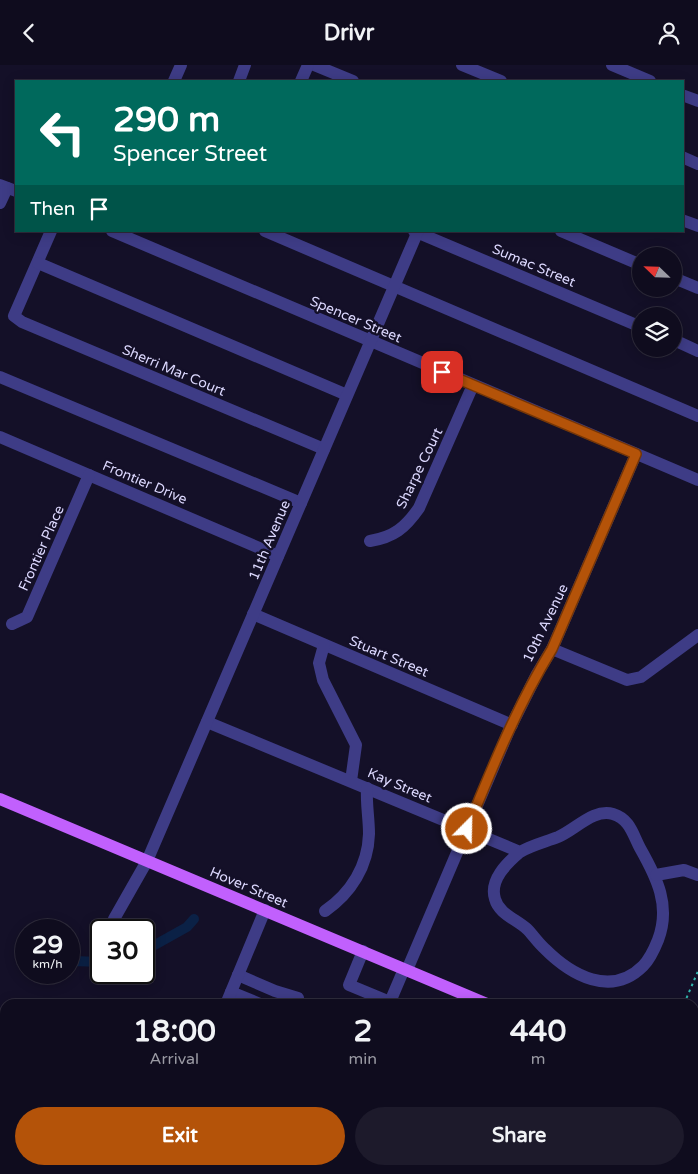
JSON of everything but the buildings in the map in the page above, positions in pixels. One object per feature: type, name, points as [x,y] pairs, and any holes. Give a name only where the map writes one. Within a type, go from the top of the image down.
[{"type":"main road","name":"Hover Street","points":[[0,799],[475,999]]},
{"type":"street","points":[[174,80],[181,65]]},
{"type":"street","points":[[239,80],[246,65]]},
{"type":"street","points":[[301,80],[308,65]]},
{"type":"street","points":[[314,65],[350,80]]},
{"type":"street","points":[[462,65],[499,80]]},
{"type":"street","points":[[612,65],[648,80]]},
{"type":"street","points":[[684,96],[698,101]]},
{"type":"street","points":[[684,158],[698,164]]},
{"type":"street","points":[[0,203],[8,188]]},
{"type":"street","points":[[684,221],[698,226]]},
{"type":"street","points":[[52,232],[38,263],[347,395]]},
{"type":"street","name":"Spencer Street","points":[[114,232],[698,480]]},
{"type":"street","points":[[266,232],[698,416]]},
{"type":"street","name":"11th Avenue","points":[[114,919],[148,861],[417,232]]},
{"type":"street","name":"Sumac Street","points":[[417,232],[632,323]]},
{"type":"street","points":[[563,232],[632,261]]},
{"type":"street","name":"Sherri Mar Court","points":[[38,263],[14,316],[324,449]]},
{"type":"street","points":[[682,281],[698,288]]},
{"type":"street","points":[[682,344],[698,351]]},
{"type":"street","points":[[0,377],[302,503]]},
{"type":"street","name":"Sharpe Court","points":[[370,541],[388,538],[409,521],[419,508],[473,385]]},
{"type":"street","name":"Frontier Drive","points":[[0,437],[278,556]]},
{"type":"street","name":"10th Avenue","points":[[392,999],[512,725],[536,674],[552,649],[636,454]]},
{"type":"street","name":"Frontier Place","points":[[12,624],[27,617],[89,475]]},
{"type":"street","name":"Stuart Street","points":[[253,615],[512,725]]},
{"type":"street","points":[[552,649],[627,680],[633,680],[641,677],[698,635]]},
{"type":"street","points":[[324,645],[319,663],[323,680],[356,745],[350,781]]},
{"type":"street","name":"Kay Street","points":[[207,722],[520,852]]},
{"type":"street","points":[[325,911],[347,892],[365,859],[369,833],[366,805],[367,788]]},
{"type":"street","points":[[601,814],[614,814],[624,821],[633,830],[656,875],[662,892],[664,913],[662,930],[653,952],[644,965],[633,975],[619,981],[596,981],[580,976],[563,965],[517,920],[499,908],[494,898],[499,875],[507,863],[520,852],[533,844],[560,836],[601,814]]},
{"type":"street","points":[[656,875],[684,870],[698,875]]},
{"type":"street","points":[[228,999],[265,910]]},
{"type":"street","name":"10th Avenue","points":[[363,951],[349,985],[381,999]]},
{"type":"street","points":[[238,975],[276,991],[298,997]]},
{"type":"street","points":[[231,991],[249,999]]},
{"type":"path","points":[[686,999],[698,971]]},
{"type":"waterway","points":[[155,945],[187,927],[194,919]]},
{"type":"waterway","points":[[80,961],[90,962]]},
{"type":"route","points":[[442,372],[636,454],[552,649],[536,674],[486,782],[467,829]]}]
